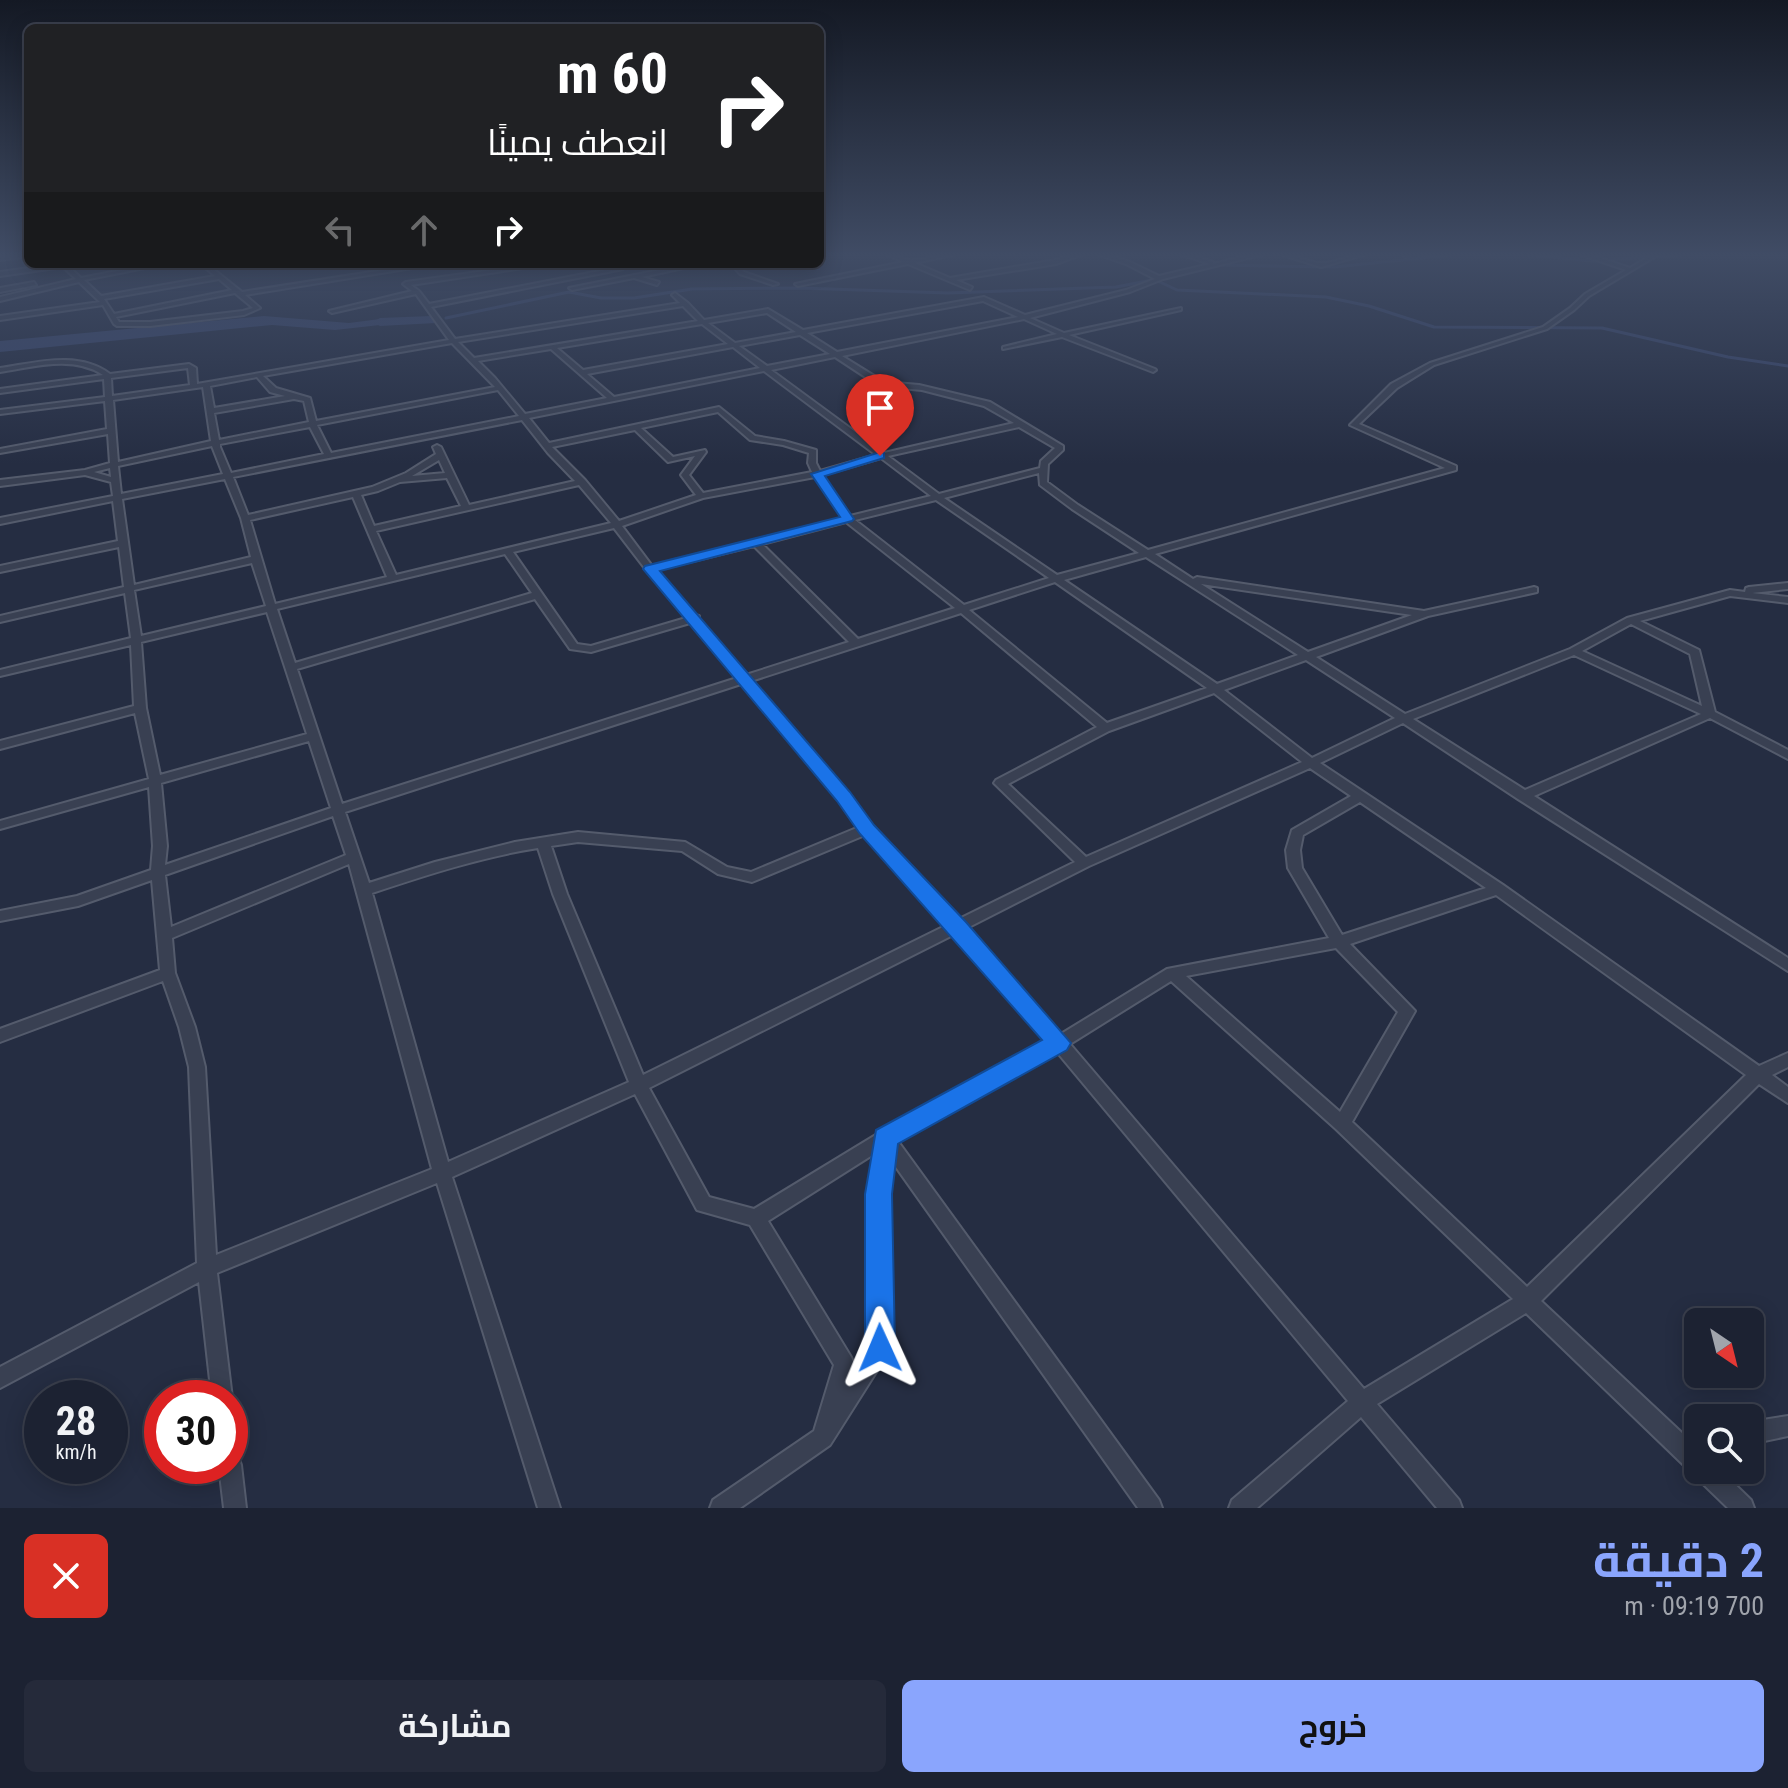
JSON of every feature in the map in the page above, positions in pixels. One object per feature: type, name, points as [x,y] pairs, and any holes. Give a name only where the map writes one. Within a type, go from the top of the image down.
[{"type":"street","points":[[117,323],[155,323]]},
{"type":"street","points":[[441,323],[618,524],[650,569],[695,618],[867,829],[1059,1043],[1451,1508]]},
{"type":"street","points":[[0,412],[194,386],[568,323]]},
{"type":"street","points":[[473,360],[695,323]]},
{"type":"street","points":[[705,323],[880,456],[1216,689],[1358,797],[1498,889],[1788,1096]]},
{"type":"street","points":[[789,323],[882,384],[920,387],[987,404],[1060,448],[1044,463],[1043,483],[1145,552],[1407,717],[1522,796],[1788,965]]},
{"type":"street","points":[[581,373],[850,323]]},
{"type":"street","points":[[0,521],[993,323]]},
{"type":"street","points":[[1040,323],[1153,370]]},
{"type":"street","points":[[1005,348],[1116,323]]},
{"type":"street","points":[[0,916],[66,904],[337,810],[743,680],[854,641],[1055,579],[1453,468],[1354,425],[1394,386],[1432,364],[1552,323]]},
{"type":"street","points":[[554,349],[614,400]]},
{"type":"street","points":[[0,370],[48,363],[86,363],[98,366],[107,375],[115,481],[136,640],[140,708],[155,780],[163,936],[168,973],[197,1067],[207,1268],[220,1380]]},
{"type":"street","points":[[0,391],[189,366],[193,368],[194,386]]},
{"type":"street","points":[[259,375],[269,387],[310,403],[313,424],[329,457]]},
{"type":"street","points":[[206,384],[216,443],[245,518],[290,668],[364,890],[442,1173],[549,1508]]},
{"type":"street","points":[[0,483],[85,472],[216,443],[500,388]]},
{"type":"street","points":[[210,411],[295,396]]},
{"type":"street","points":[[549,448],[719,409]]},
{"type":"street","points":[[549,448],[719,409]]},
{"type":"street","points":[[719,409],[753,438],[813,452],[812,463],[817,474],[848,519],[1105,728]]},
{"type":"street","points":[[0,673],[618,524],[701,496],[817,474],[880,456],[1021,424]]},
{"type":"street","points":[[638,429],[671,460],[702,452],[685,475],[701,496]]},
{"type":"street","points":[[0,451],[111,431]]},
{"type":"street","points":[[434,436],[439,456],[466,508]]},
{"type":"street","points":[[396,481],[439,456]]},
{"type":"street","points":[[650,569],[1043,470]]},
{"type":"street","points":[[85,472],[115,481]]},
{"type":"street","points":[[245,518],[356,494],[396,481],[449,475]]},
{"type":"street","points":[[372,529],[582,482]]},
{"type":"street","points":[[356,494],[393,579]]},
{"type":"street","points":[[0,569],[123,543]]},
{"type":"street","points":[[757,544],[854,641]]},
{"type":"street","points":[[507,551],[571,645],[579,649],[591,649],[695,618]]},
{"type":"street","points":[[0,619],[256,559]]},
{"type":"street","points":[[1190,579],[1425,614]]},
{"type":"street","points":[[0,1378],[207,1268],[442,1173],[639,1085],[1084,863],[1407,717],[1574,651],[1631,620],[1730,593],[1788,586]]},
{"type":"street","points":[[1084,863],[1000,783],[1105,728],[1425,614],[1534,590]]},
{"type":"street","points":[[1730,593],[1788,600]]},
{"type":"street","points":[[290,668],[537,595]]},
{"type":"street","points":[[1631,620],[1695,652],[1710,714]]},
{"type":"street","points":[[1574,651],[1710,714],[1788,755]]},
{"type":"street","points":[[0,745],[140,708]]},
{"type":"street","points":[[1522,796],[1710,714]]},
{"type":"street","points":[[0,825],[313,736]]},
{"type":"street","points":[[1342,1124],[1407,1011],[1339,942],[1295,868],[1293,850],[1297,833],[1358,797]]},
{"type":"street","points":[[364,890],[435,867],[578,837],[685,847],[723,871],[752,877],[867,829]]},
{"type":"street","points":[[543,842],[571,922],[639,1085],[703,1204],[756,1218],[844,1364],[823,1438]]},
{"type":"street","points":[[163,936],[351,858]]},
{"type":"street","points":[[756,1218],[885,1138],[1059,1043],[1172,973],[1339,942],[1498,889]]},
{"type":"street","points":[[0,1036],[122,993],[168,973]]},
{"type":"street","points":[[1172,973],[1342,1124],[1526,1302],[1684,1439]]},
{"type":"street","points":[[1240,1508],[1362,1402],[1526,1302],[1758,1074],[1788,1060]]},
{"type":"street","points":[[721,1508],[823,1438],[880,1348],[878,1194],[885,1138]]},
{"type":"street","points":[[885,1138],[1151,1508]]},
{"type":"street","points":[[1764,1430],[1788,1426]]},
{"type":"street","points":[[232,1484],[235,1508]]},
{"type":"street","points":[[1719,1484],[1743,1508]]},
{"type":"water","points":[[186,323],[395,323],[335,330],[272,325],[0,352],[0,341]]},
{"type":"waterway","points":[[1423,323],[1434,327],[1602,328],[1728,357],[1788,366]]},
{"type":"route","points":[[880,456],[817,474],[848,519],[650,569],[695,618],[867,829],[1059,1043],[885,1138],[878,1194],[880,1348]]}]
